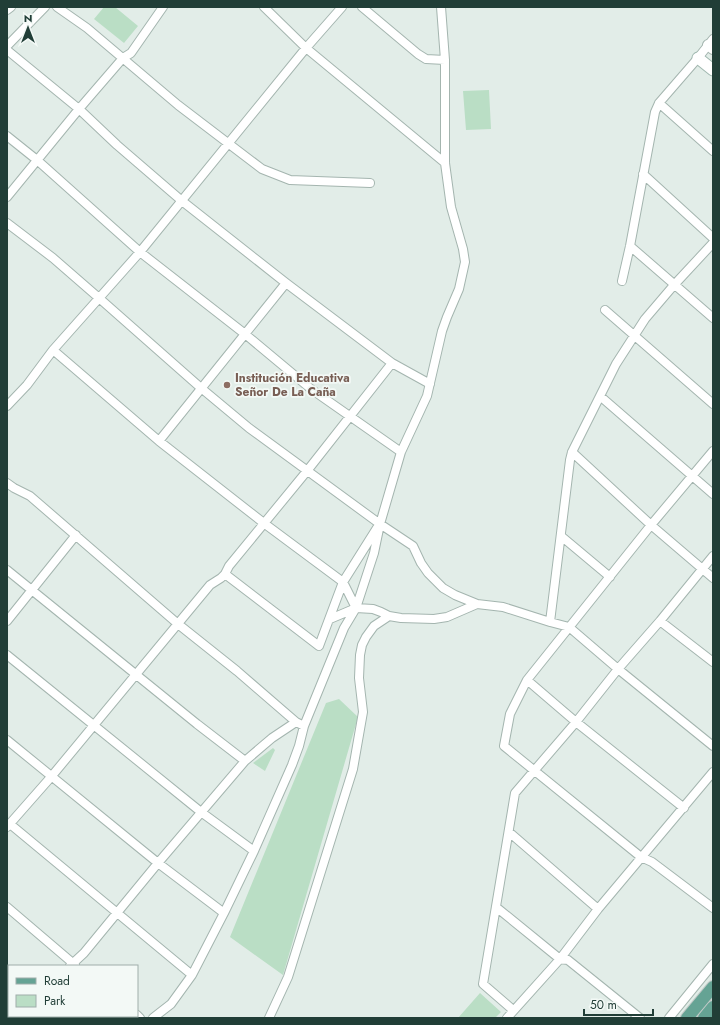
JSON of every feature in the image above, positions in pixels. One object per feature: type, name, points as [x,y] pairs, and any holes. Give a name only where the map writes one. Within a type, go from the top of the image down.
[{"type":"main road","points":[[698,58],[713,70]]},
{"type":"main road","points":[[687,1018],[713,987]]},
{"type":"main road","points":[[704,1018],[713,1007]]},
{"type":"street","points":[[7,10],[11,7]]},
{"type":"street","points":[[7,46],[45,7]]},
{"type":"street","points":[[57,7],[87,28],[178,105],[262,170],[290,180],[370,184]]},
{"type":"street","points":[[7,197],[79,109],[123,58],[131,53],[163,7]]},
{"type":"street","points":[[264,7],[306,48],[445,163]]},
{"type":"street","points":[[7,406],[27,385],[53,350],[140,252],[306,48],[342,7]]},
{"type":"street","points":[[362,7],[418,54],[426,59],[445,60]]},
{"type":"street","points":[[153,1018],[171,1004],[192,974],[254,851],[292,765],[304,726],[344,628],[356,608],[374,553],[380,524],[401,452],[421,409],[430,384],[440,338],[459,289],[465,262],[463,249],[451,207],[445,163],[445,60],[441,7]]},
{"type":"street","points":[[622,281],[655,112],[659,103],[711,44]]},
{"type":"street","points":[[7,50],[79,109],[116,145],[182,201],[286,283],[392,363],[430,384]]},
{"type":"street","points":[[659,103],[713,151]]},
{"type":"street","points":[[7,136],[37,160],[140,252],[245,334],[311,389],[401,452]]},
{"type":"street","points":[[643,174],[713,238]]},
{"type":"street","points":[[7,223],[53,258],[201,388],[249,428],[412,546],[428,573],[443,588],[455,595],[477,604],[503,607],[569,627],[713,746]]},
{"type":"street","points":[[550,622],[572,452],[616,364],[645,319],[713,243]]},
{"type":"street","points":[[630,246],[713,318]]},
{"type":"street","points":[[159,441],[286,283]]},
{"type":"street","points":[[605,310],[713,404]]},
{"type":"street","points":[[53,350],[159,441],[265,524],[343,582],[356,608]]},
{"type":"street","points":[[192,974],[8,826],[51,777],[210,585],[225,574],[229,566],[265,524],[392,363]]},
{"type":"street","points":[[7,391],[14,397]]},
{"type":"street","points":[[600,396],[713,494]]},
{"type":"street","points":[[713,451],[651,524],[527,680],[510,714],[504,746],[640,857],[652,862],[713,908]]},
{"type":"street","points":[[572,452],[713,578]]},
{"type":"street","points":[[7,483],[30,496],[178,624],[237,671],[296,722],[304,726]]},
{"type":"street","points":[[225,574],[319,646],[343,582],[380,524]]},
{"type":"street","points":[[7,621],[76,535]]},
{"type":"street","points":[[561,536],[610,577]]},
{"type":"street","points":[[513,1010],[483,984],[515,793],[576,722],[618,669],[660,621],[713,556]]},
{"type":"street","points":[[7,570],[245,761]]},
{"type":"street","points":[[330,619],[356,608],[373,609],[389,616],[418,619],[447,617],[477,604]]},
{"type":"street","points":[[269,1018],[288,977],[353,769],[363,712],[360,697],[360,655],[362,645],[374,626],[389,616]]},
{"type":"street","points":[[660,621],[713,662]]},
{"type":"street","points":[[7,656],[201,812],[254,851]]},
{"type":"street","points":[[527,680],[576,722],[684,808]]},
{"type":"street","points":[[7,907],[73,965],[245,761],[272,738],[296,722]]},
{"type":"street","points":[[7,740],[158,863],[224,913]]},
{"type":"street","points":[[506,1018],[560,959],[640,857],[684,808],[713,772]]},
{"type":"street","points":[[509,832],[598,909]]},
{"type":"street","points":[[496,907],[560,959],[568,960],[640,1018]]},
{"type":"street","points":[[669,1018],[713,964]]},
{"type":"green space","points":[[104,7],[115,7],[138,26],[124,43],[94,19]]},
{"type":"green space","points":[[489,90],[491,129],[466,130],[463,91]]},
{"type":"green space","points":[[339,699],[358,717],[283,975],[230,937],[326,703]]},
{"type":"green space","points":[[273,748],[275,750],[265,771],[253,763]]},
{"type":"green space","points":[[480,993],[501,1012],[495,1018],[458,1018]]},
{"type":"place","name":"Institución Educativa Señor De La Caña","points":[[227,385]]}]
